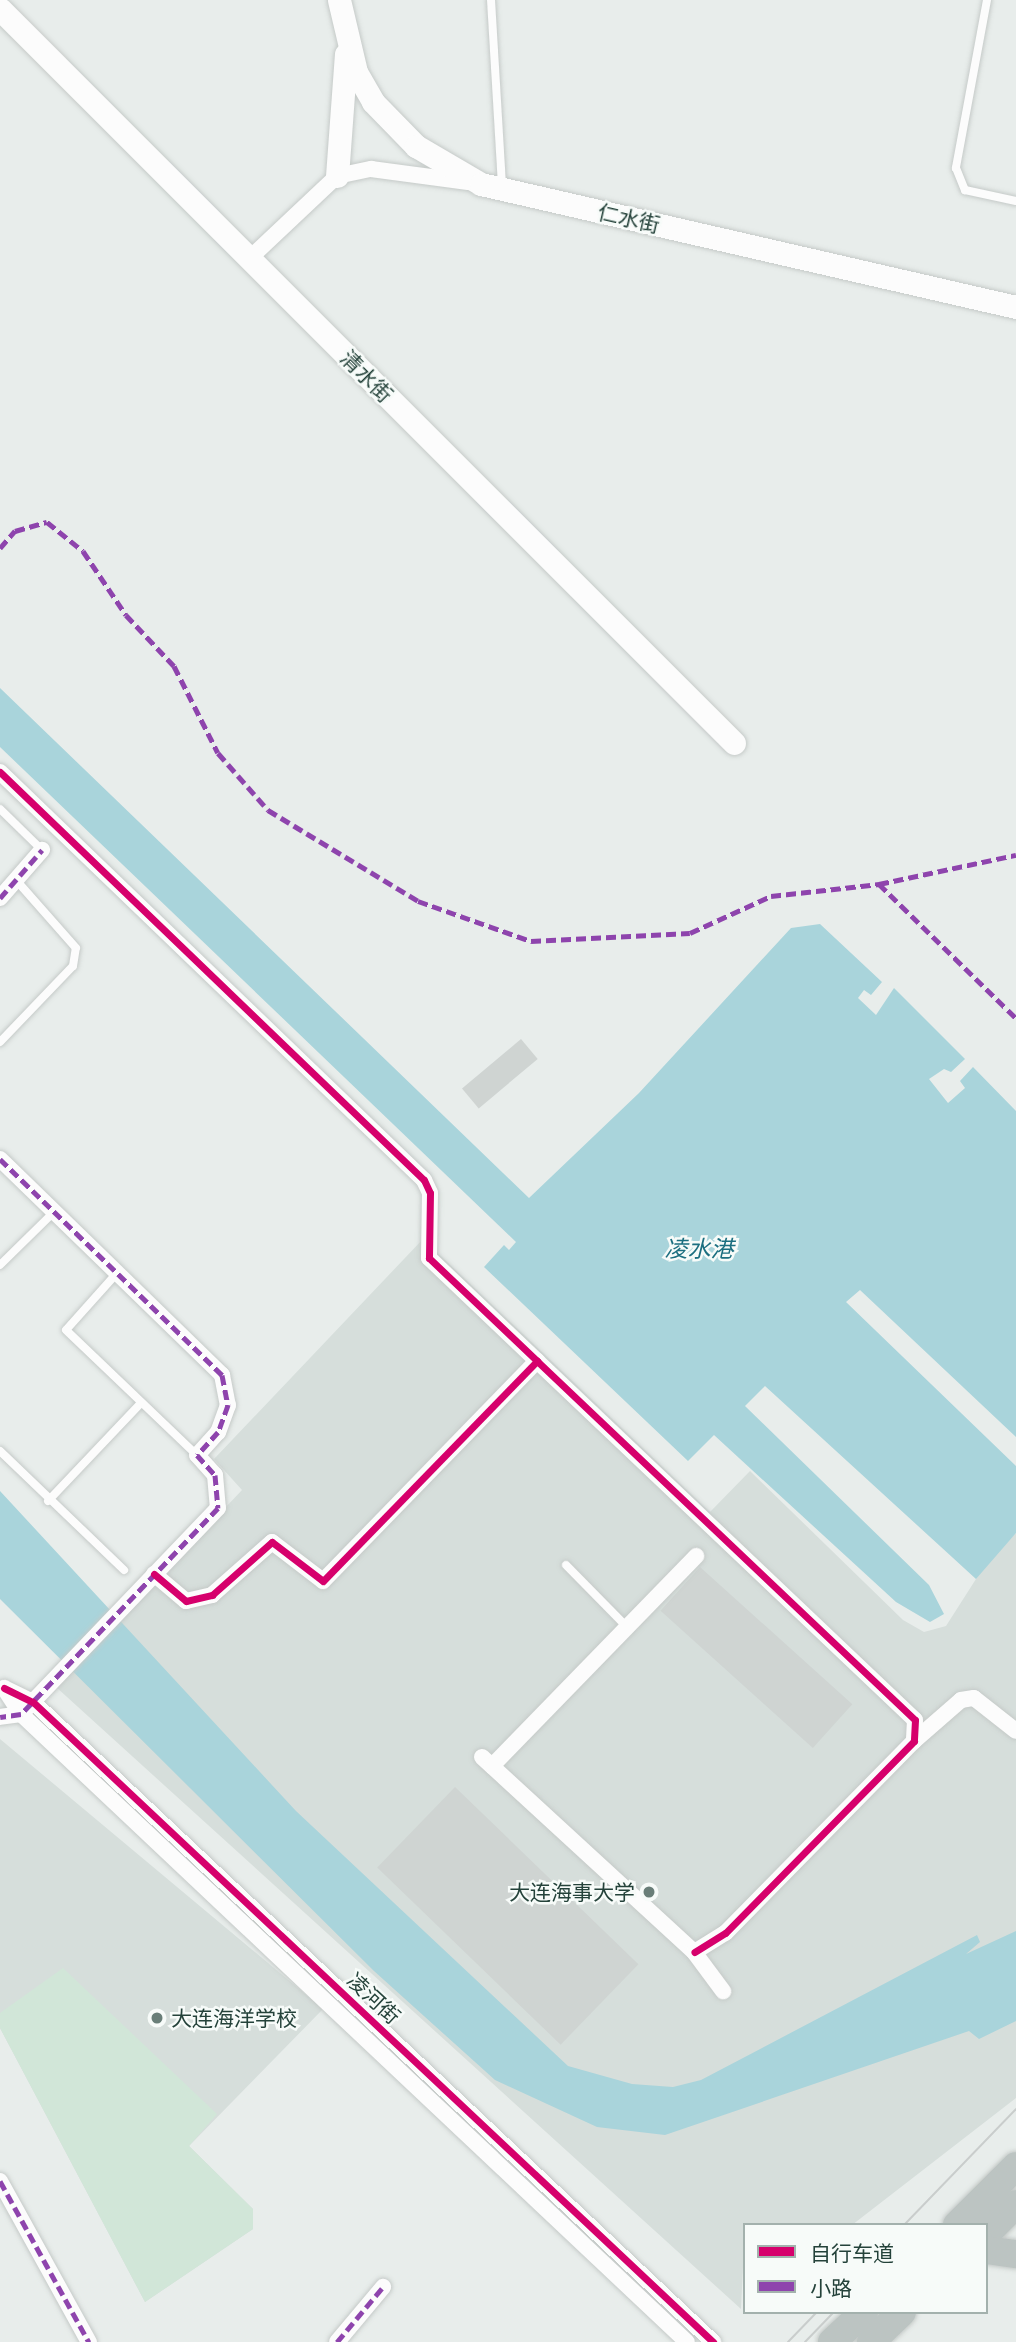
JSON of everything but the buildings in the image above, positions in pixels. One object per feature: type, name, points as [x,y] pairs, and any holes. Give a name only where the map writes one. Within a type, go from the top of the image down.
[{"type":"highway","points":[[959,2223],[1015,2167]]},
{"type":"highway","points":[[988,2232],[1016,2204]]},
{"type":"highway","points":[[988,2250],[1016,2254]]},
{"type":"highway","points":[[832,2342],[862,2314]]},
{"type":"highway","points":[[871,2342],[900,2314]]},
{"type":"main road","name":"仁水街","points":[[339,0],[356,72],[391,123],[439,163],[492,186],[1016,307]]},
{"type":"main road","name":"清水街","points":[[0,9],[734,743]]},
{"type":"main road","points":[[337,176],[345,34]]},
{"type":"street","points":[[249,259],[337,176],[371,169],[492,186]]},
{"type":"street","points":[[0,772],[424,1181],[430,1193],[429,1258],[915,1720],[914,1741]]},
{"type":"street","points":[[0,898],[42,850]]},
{"type":"street","points":[[0,1159],[222,1375],[228,1405],[218,1432],[197,1455],[215,1475],[218,1508],[21,1714],[0,1717]]},
{"type":"street","points":[[154,1574],[186,1601],[212,1595],[272,1542],[323,1581],[537,1361]]},
{"type":"street","points":[[696,1556],[627,1627],[487,1761],[694,1952],[723,1991]]},
{"type":"street","name":"凌河街","points":[[2,1686],[33,1702],[713,2342]]},
{"type":"street","name":"凌河街","points":[[2,1686],[21,1714],[687,2342]]},
{"type":"street","points":[[694,1952],[725,1933],[914,1741],[961,1700],[974,1698],[1016,1731]]},
{"type":"street","points":[[0,2182],[89,2342]]},
{"type":"street","points":[[337,2342],[383,2287]]},
{"type":"lane","points":[[491,0],[492,186]]},
{"type":"lane","points":[[987,0],[956,168],[965,190],[1016,201]]},
{"type":"lane","points":[[0,809],[42,850]]},
{"type":"lane","points":[[0,1042],[73,965],[76,948],[16,880]]},
{"type":"lane","points":[[0,1265],[54,1212]]},
{"type":"lane","points":[[117,1273],[66,1330],[140,1404],[197,1455]]},
{"type":"lane","points":[[48,1501],[140,1404]]},
{"type":"lane","points":[[0,1451],[48,1501],[124,1570]]},
{"type":"lane","points":[[566,1565],[627,1627]]},
{"type":"shaded area","name":"大连海事大学","points":[[423,1239],[710,1512],[750,1471],[903,1620],[924,1632],[946,1626],[983,1568],[1016,1533],[1016,2098],[855,2223],[743,2223],[741,2309],[56,1687],[242,1490],[214,1459]]},
{"type":"shaded area","name":"大连海洋学校","points":[[0,1739],[323,2009],[189,2146],[253,2209],[253,2229],[145,2302],[0,2028]]},
{"type":"green space","points":[[63,1968],[217,2114],[189,2146],[253,2209],[253,2229],[145,2302],[0,2028],[0,2013]]},
{"type":"water","name":"凌水港","points":[[0,688],[529,1198],[639,1093],[791,928],[820,924],[882,982],[871,995],[864,990],[858,998],[876,1015],[894,988],[965,1059],[951,1072],[944,1069],[929,1079],[948,1103],[965,1088],[960,1081],[973,1067],[1016,1111],[1016,1437],[860,1290],[846,1302],[1016,1466],[1016,1533],[976,1579],[765,1386],[745,1406],[929,1585],[944,1614],[930,1622],[896,1602],[714,1435],[688,1461],[484,1267],[504,1245],[509,1250],[516,1242],[0,747]]},
{"type":"water","points":[[0,1491],[296,1811],[568,2066],[632,2084],[673,2087],[701,2080],[977,1935],[980,1942],[966,1954],[1016,1931],[1016,2021],[979,2039],[969,2031],[665,2135],[597,2127],[495,2080],[374,1971],[0,1599]]},
{"type":"tram line","points":[[906,2223],[1016,2109]]},
{"type":"tram line","points":[[788,2342],[815,2314]]},
{"type":"tram line","points":[[805,2342],[832,2314]]},
{"type":"marked path","points":[[0,548],[15,531],[47,522],[83,551],[126,615],[174,666],[218,753],[268,810],[418,901],[531,941],[690,933],[771,896],[879,884],[1016,855]]},
{"type":"marked path","points":[[0,898],[42,850]]},
{"type":"marked path","points":[[879,884],[1016,1018]]},
{"type":"marked path","points":[[0,1159],[222,1375],[228,1405],[218,1432],[197,1455],[215,1475],[218,1508],[21,1714],[0,1717]]},
{"type":"marked path","points":[[0,2181],[89,2342]]},
{"type":"marked path","points":[[337,2342],[383,2287]]},
{"type":"cycle path","points":[[0,772],[424,1180],[430,1193],[429,1258],[537,1361]]},
{"type":"cycle path","points":[[154,1574],[186,1601],[212,1595],[272,1542],[323,1581],[537,1361],[915,1720],[914,1741],[725,1933],[694,1952]]},
{"type":"cycle path","points":[[4,1688],[33,1702],[713,2342]]},
{"type":"place","name":"大连海事大学","points":[[649,1892]]},
{"type":"place","name":"大连海洋学校","points":[[157,2018]]}]
